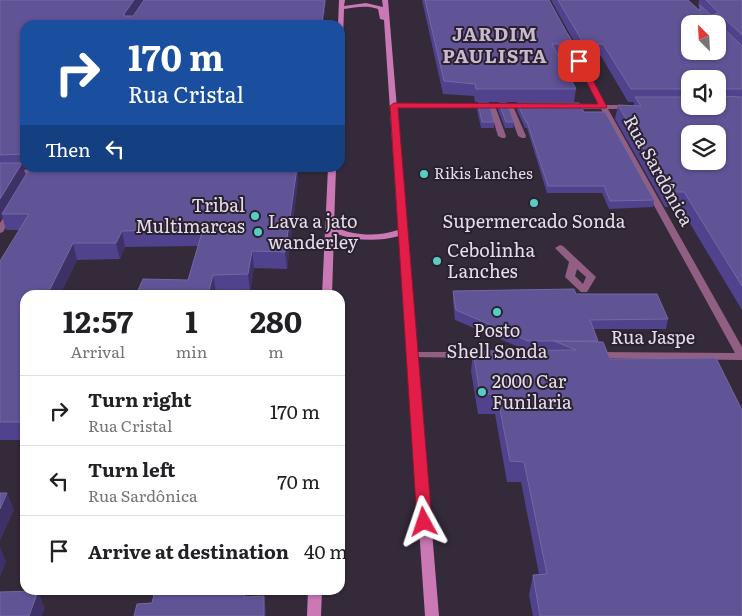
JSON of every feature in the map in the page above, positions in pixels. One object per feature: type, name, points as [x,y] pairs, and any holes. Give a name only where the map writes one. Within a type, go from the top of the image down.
[{"type":"main road","points":[[341,20],[342,0]]},
{"type":"main road","points":[[386,0],[432,616]]},
{"type":"main road","points":[[342,8],[363,4],[380,8],[383,19],[389,28]]},
{"type":"main road","points":[[326,290],[331,172]]},
{"type":"main road","points":[[329,228],[346,236],[363,239],[389,237],[402,232]]},
{"type":"main road","points":[[314,616],[315,595]]},
{"type":"street","name":"Rua Sardônica","points":[[560,25],[603,107],[742,357]]},
{"type":"street","points":[[394,106],[538,106]]},
{"type":"street","points":[[492,106],[502,136]]},
{"type":"street","points":[[510,106],[522,136]]},
{"type":"street","points":[[557,106],[636,106]]},
{"type":"street","points":[[0,172],[20,170]]},
{"type":"street","points":[[28,183],[34,172]]},
{"type":"street","points":[[0,230],[14,206]]},
{"type":"street","points":[[560,248],[574,262]]},
{"type":"street","points":[[413,355],[491,355]]},
{"type":"street","name":"Rua Jaspe","points":[[581,355],[742,357]]},
{"type":"building","points":[[0,0],[134,0],[124,14],[124,16],[133,16],[144,0],[325,0],[322,20],[20,20],[20,154],[0,155]]},
{"type":"building","points":[[425,0],[549,0],[573,44],[552,44],[576,89],[476,89],[475,84],[444,81]]},
{"type":"building","points":[[558,0],[688,0],[700,11],[700,5],[711,15],[681,15],[681,60],[726,60],[726,31],[742,46],[742,89],[726,89],[726,70],[681,70],[681,89],[631,89],[603,44],[584,44]]},
{"type":"building","points":[[706,0],[742,0],[742,35],[726,20],[726,15],[711,15],[719,13]]},
{"type":"building","points":[[726,96],[742,97],[742,286],[684,192],[669,192],[618,105],[641,106],[635,97],[681,97],[681,115],[726,115]]},
{"type":"building","points":[[478,103],[489,103],[494,122],[482,122]]},
{"type":"building","points":[[499,103],[507,103],[514,122],[506,122]]},
{"type":"building","points":[[517,103],[579,103],[584,112],[605,112],[654,200],[610,201],[604,186],[548,186],[527,122]]},
{"type":"building","points":[[0,163],[20,163],[20,166],[0,199]]},
{"type":"building","points":[[28,172],[296,172],[285,252],[252,251],[248,274],[213,275],[209,290],[138,290],[143,279],[188,280],[203,229],[122,231],[116,243],[73,243],[50,290],[20,290],[20,422],[0,422],[0,261],[29,214],[2,214]]},
{"type":"building","points":[[574,289],[576,294],[657,294],[668,319],[590,320],[598,341],[528,341],[456,310],[453,291]]},
{"type":"building","points":[[554,341],[603,342],[610,359],[716,358],[742,410],[742,616],[540,616],[533,575],[547,574],[524,462],[510,461],[497,394],[480,394],[473,351],[576,350]]},
{"type":"building","points":[[0,493],[7,493],[0,509]]},
{"type":"building","points":[[20,591],[20,595],[37,595],[29,616],[0,616],[0,592]]},
{"type":"building","points":[[154,595],[264,596],[264,616],[134,616],[137,604],[152,603]]},
{"type":"place","name":"Rikis Lanches","points":[[424,174]]},
{"type":"place","name":"Supermercado Sonda","points":[[534,203]]},
{"type":"place","name":"Tribal Multimarcas","points":[[255,216]]},
{"type":"place","name":"Lava a jato wanderley","points":[[258,232]]},
{"type":"place","name":"Cebolinha Lanches","points":[[437,261]]},
{"type":"place","name":"Posto Shell Sonda","points":[[497,312]]},
{"type":"place","name":"2000 Car Funilaria","points":[[482,392]]},
{"type":"district","name":"JARDIM PAULISTA","points":[[495,45]]},
{"type":"route","points":[[424,522],[394,106],[603,107],[579,61]]}]
